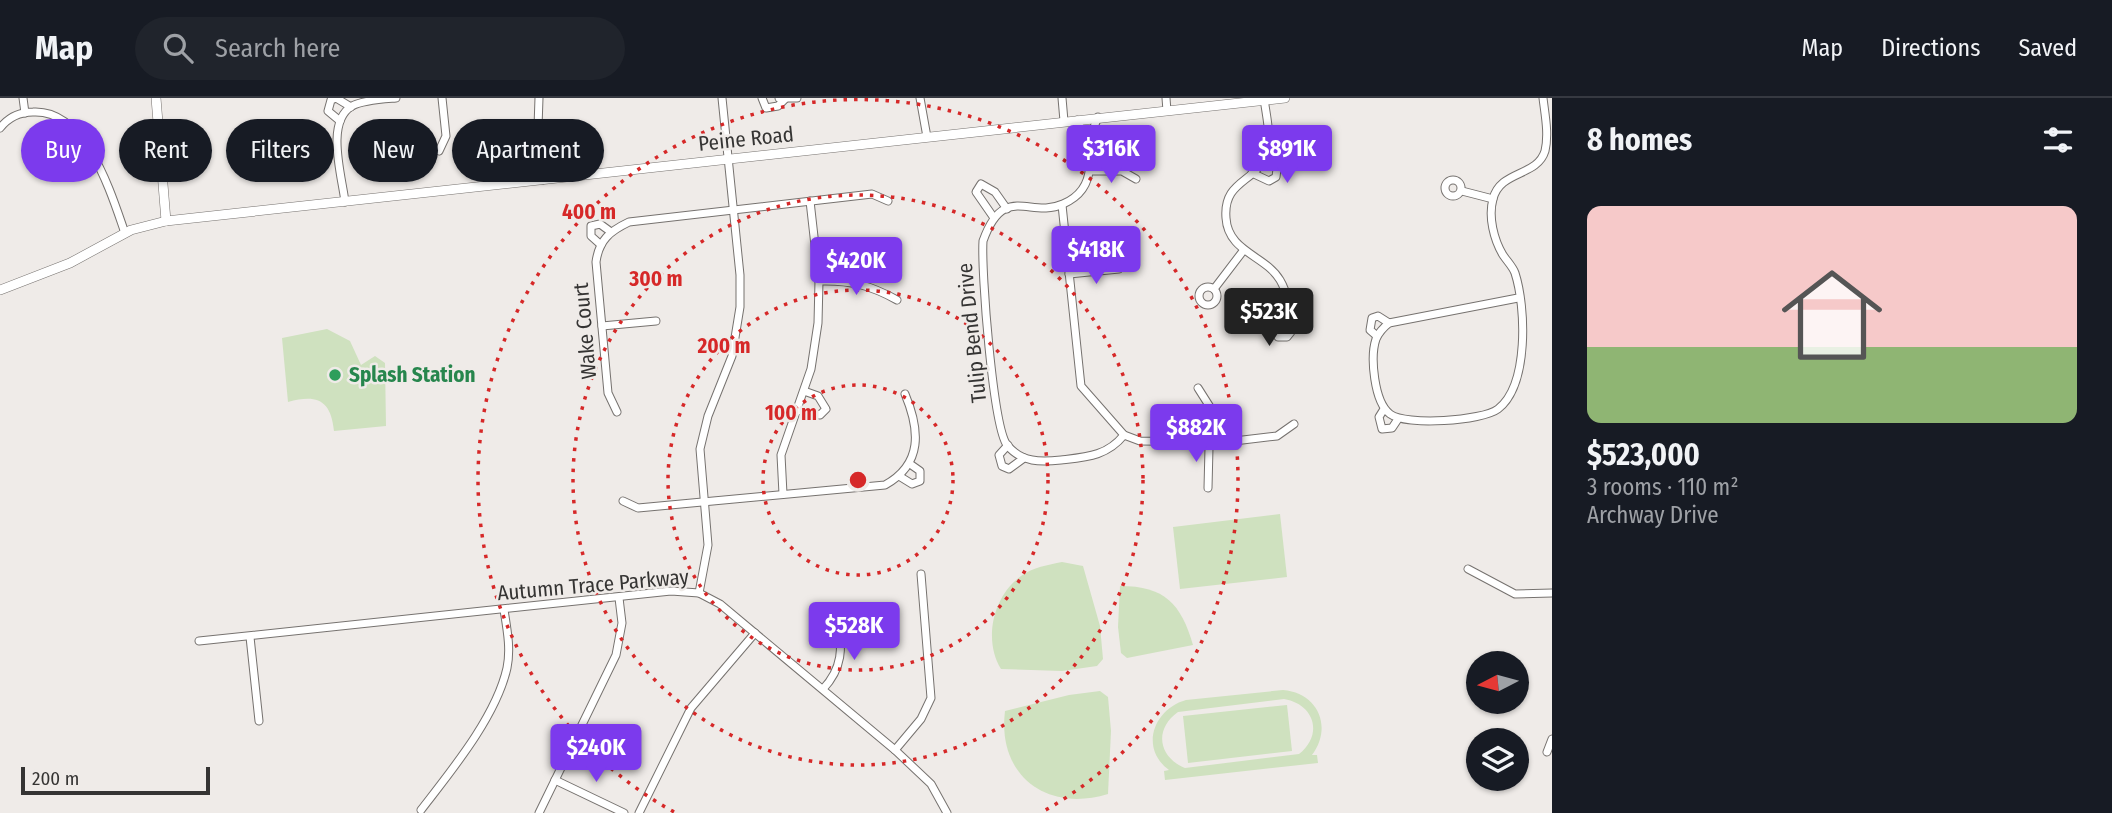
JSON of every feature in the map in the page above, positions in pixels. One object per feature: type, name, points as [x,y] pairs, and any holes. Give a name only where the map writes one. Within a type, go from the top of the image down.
[{"type":"street","points":[[23,98],[25,113]]},
{"type":"street","points":[[156,98],[166,221]]},
{"type":"street","points":[[340,121],[328,111],[331,100],[336,98],[351,107]]},
{"type":"street","points":[[345,202],[337,126],[351,107],[396,98]]},
{"type":"street","points":[[439,151],[446,136],[442,98]]},
{"type":"street","points":[[539,119],[540,98]]},
{"type":"street","points":[[699,593],[707,563],[700,449],[709,416],[732,356],[739,318],[740,275],[722,98]]},
{"type":"street","points":[[762,98],[766,108],[778,106],[782,99],[797,98]]},
{"type":"street","points":[[920,98],[927,137]]},
{"type":"street","points":[[1062,98],[1064,121]]},
{"type":"street","points":[[1166,98],[1167,111]]},
{"type":"street","name":"Peine Road","points":[[604,173],[1285,98]]},
{"type":"street","points":[[1518,298],[1389,323],[1377,337],[1374,349],[1378,393],[1384,409],[1398,419],[1411,422],[1484,415],[1497,410],[1507,400],[1524,356],[1518,298],[1515,272],[1495,238],[1493,199],[1500,184],[1512,175],[1533,167],[1544,154],[1547,138],[1543,98]]},
{"type":"street","points":[[1264,99],[1269,142],[1264,159],[1235,186],[1226,208],[1227,227],[1243,251],[1262,260],[1279,277],[1288,297],[1287,323]]},
{"type":"street","points":[[0,128],[9,118],[25,113],[53,114],[81,139],[103,173],[125,233]]},
{"type":"street","points":[[1007,209],[995,192],[981,184],[976,192],[994,218],[1016,205],[1062,205],[1081,191],[1091,171],[1092,131],[1098,117]]},
{"type":"street","points":[[1077,120],[1090,154]]},
{"type":"street","points":[[1252,173],[1269,180],[1276,177],[1277,169],[1264,159]]},
{"type":"street","points":[[1091,171],[1122,171],[1136,178]]},
{"type":"street","name":"Peine Road","points":[[0,290],[63,266],[125,233],[166,221],[525,182]]},
{"type":"street","points":[[1461,191],[1493,199]]},
{"type":"street","name":"Wake Court","points":[[617,412],[608,393],[596,262],[601,245],[591,236],[591,226],[600,224],[611,232],[629,222],[872,194],[888,201]]},
{"type":"street","points":[[783,494],[781,455],[804,391],[818,323],[819,281],[810,201]]},
{"type":"street","points":[[1062,205],[1082,386],[1124,435],[1140,441],[1211,442],[1277,436],[1294,424]]},
{"type":"street","name":"Tulip Bend Drive","points":[[994,218],[983,241],[982,253],[1000,431],[1008,446],[999,455],[1002,466],[1009,469],[1024,458],[1041,462],[1091,457],[1104,453],[1124,435]]},
{"type":"street","points":[[601,245],[611,232]]},
{"type":"street","points":[[1214,289],[1243,251]]},
{"type":"street","points":[[1069,274],[1119,269]]},
{"type":"street","points":[[819,281],[850,280],[873,287],[897,300]]},
{"type":"street","points":[[1377,337],[1370,330],[1372,318],[1378,316],[1389,323]]},
{"type":"street","points":[[602,326],[656,321]]},
{"type":"street","points":[[1198,388],[1209,401],[1211,442],[1208,488]]},
{"type":"street","points":[[798,410],[820,415],[826,409],[818,396],[804,391]]},
{"type":"street","points":[[623,501],[638,508],[885,485],[899,476],[910,464],[915,445],[913,412],[905,394]]},
{"type":"street","points":[[1384,409],[1379,417],[1382,429],[1392,428],[1398,419]]},
{"type":"street","points":[[1008,446],[1024,458]]},
{"type":"street","points":[[899,476],[912,484],[920,481],[920,471],[910,464]]},
{"type":"street","points":[[1468,569],[1515,594],[1551,594]]},
{"type":"street","points":[[895,750],[921,719],[931,698],[920,574]]},
{"type":"street","name":"Autumn Trace Parkway","points":[[199,641],[671,591],[699,593],[720,604],[895,750],[931,784],[947,813]]},
{"type":"street","points":[[539,813],[616,655],[622,623],[619,598]]},
{"type":"street","points":[[421,810],[458,761],[500,691],[507,667],[509,646],[504,610]]},
{"type":"street","points":[[823,689],[834,677],[842,651],[839,621]]},
{"type":"street","points":[[639,813],[691,708],[755,633]]},
{"type":"street","points":[[250,637],[259,721]]},
{"type":"street","points":[[1547,752],[1552,739]]},
{"type":"street","points":[[555,780],[624,813]]},
{"type":"green space","name":"Splash Station","points":[[327,329],[350,341],[361,365],[375,356],[385,363],[386,426],[334,431],[330,412],[321,402],[307,399],[288,402],[282,338]]},
{"type":"green space","points":[[1280,514],[1287,577],[1180,589],[1173,527]]},
{"type":"green space","points":[[1062,562],[1083,566],[1100,626],[1103,659],[1097,666],[1062,671],[1001,669],[993,645],[992,632],[994,619],[1004,595],[1011,585],[1026,573]]},
{"type":"green space","points":[[1120,586],[1149,589],[1169,600],[1183,618],[1193,645],[1127,658],[1121,653],[1118,627]]},
{"type":"green space","points":[[1283,690],[1305,697],[1318,713],[1321,723],[1318,744],[1312,755],[1317,755],[1318,763],[1165,780],[1164,771],[1169,770],[1154,751],[1154,730],[1166,712],[1186,700]],"holes":[[[1284,699],[1294,702],[1309,713],[1313,729],[1307,746],[1299,754],[1185,768],[1169,757],[1162,742],[1165,726],[1178,712]]]},
{"type":"green space","points":[[1100,691],[1108,697],[1111,731],[1108,794],[1085,799],[1065,798],[1046,793],[1030,784],[1009,754],[1005,734],[1005,711],[1069,695]]},
{"type":"green space","points":[[1287,705],[1292,751],[1188,763],[1183,716]]},
{"type":"place","name":"Splash Station","points":[[335,375]]}]
